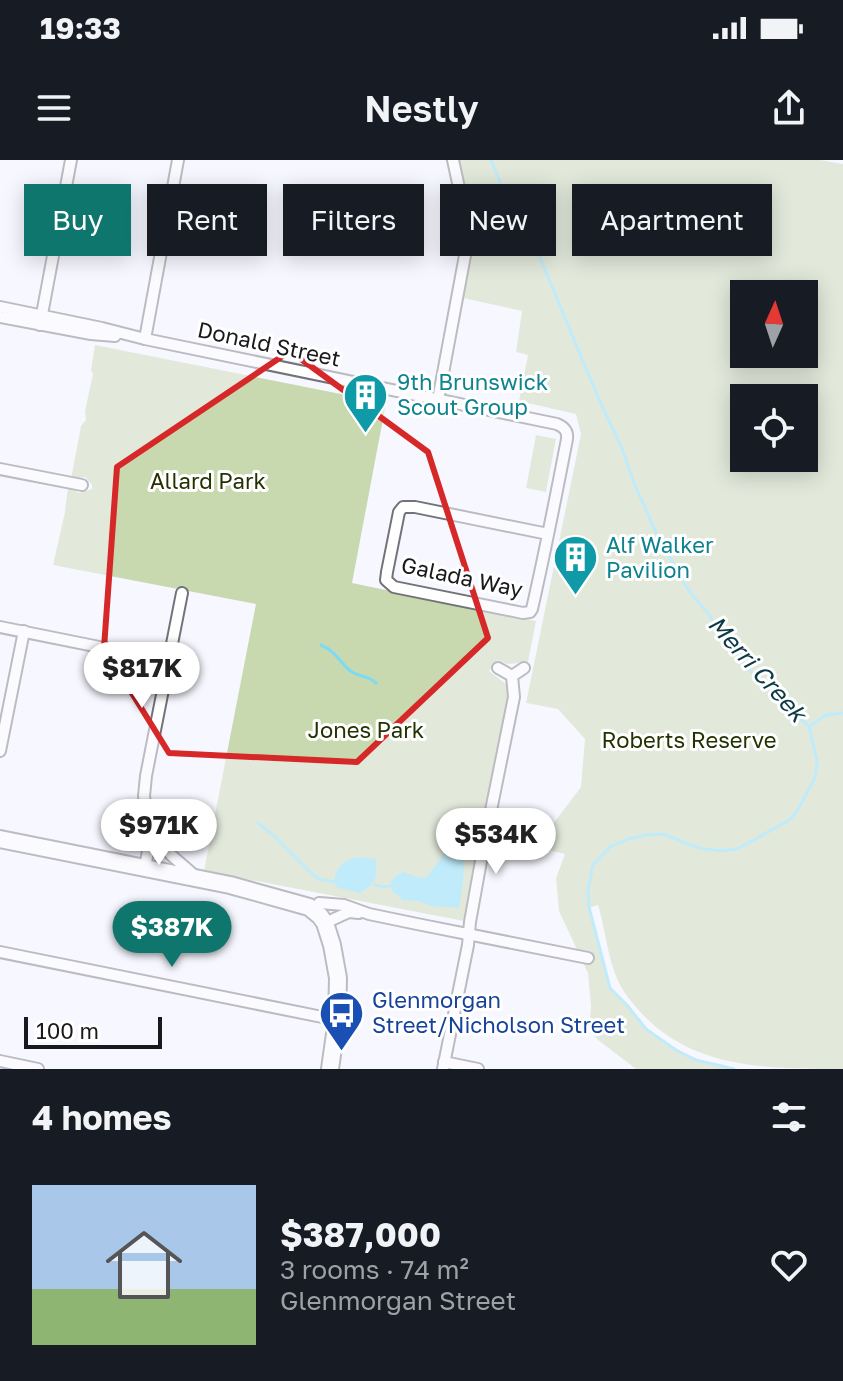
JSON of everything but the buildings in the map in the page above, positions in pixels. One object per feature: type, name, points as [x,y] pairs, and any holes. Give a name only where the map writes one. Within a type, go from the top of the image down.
[{"type":"main road","points":[[0,839],[304,897],[328,921],[338,978],[337,1020],[330,1069]]},
{"type":"street","points":[[41,320],[71,160]]},
{"type":"street","points":[[145,339],[178,160]]},
{"type":"street","points":[[438,400],[469,234],[453,160]]},
{"type":"street","name":"Donald Street","points":[[0,307],[91,334],[145,339],[557,424],[566,430],[567,437],[548,534]]},
{"type":"street","name":"Donald Street","points":[[0,317],[41,320]]},
{"type":"street","points":[[0,469],[82,485]]},
{"type":"street","name":"Galada Way","points":[[403,507],[548,534],[530,612],[394,587],[386,580],[399,512],[403,507]]},
{"type":"street","points":[[145,868],[149,827],[145,785],[182,593]]},
{"type":"street","points":[[0,627],[169,661]]},
{"type":"street","points":[[0,751],[24,631]]},
{"type":"street","points":[[498,668],[512,676]]},
{"type":"street","points":[[512,676],[524,668]]},
{"type":"street","points":[[478,1069],[444,1066],[514,697],[512,676]]},
{"type":"street","points":[[149,827],[171,855],[198,879]]},
{"type":"street","points":[[310,903],[344,905],[369,914]]},
{"type":"street","points":[[328,921],[349,912],[369,914],[588,958]]},
{"type":"street","points":[[0,952],[337,1020]]},
{"type":"street","points":[[0,1061],[38,1069]]},
{"type":"highlighted area","points":[[290,351],[428,452],[488,638],[357,762],[169,753],[104,648],[117,467]]},
{"type":"green space","name":"Roberts Reserve","points":[[459,160],[820,160],[843,164],[843,1069],[788,1068],[735,1062],[687,1047],[664,1033],[644,1016],[618,982],[598,905],[589,908],[610,988],[646,1029],[676,1050],[696,1060],[734,1069],[636,1069],[589,1030],[591,1006],[588,973],[559,911],[556,878],[565,854],[541,848],[550,828],[581,787],[585,739],[558,709],[526,703],[581,434],[576,414],[519,401],[528,355],[516,352],[522,311],[463,298],[470,256],[556,256],[556,184],[464,184]]},
{"type":"green space","points":[[95,345],[386,403],[352,583],[536,621],[528,662],[507,664],[497,660],[489,671],[510,687],[464,921],[204,871],[256,604],[53,565],[68,487],[79,493],[92,489],[85,477],[71,479],[81,426],[86,420]]},
{"type":"green space","points":[[536,435],[556,439],[546,492],[526,488]]},
{"type":"water","points":[[453,849],[464,855],[459,908],[401,900],[392,891],[391,881],[396,876],[404,872],[419,878],[427,877],[446,851]]},
{"type":"water","points":[[351,859],[376,859],[373,883],[360,893],[338,888],[334,882],[340,867]]},
{"type":"waterway","name":"Merri Creek","points":[[491,160],[506,196],[536,248],[663,548],[724,640],[781,702],[809,726],[817,761],[815,778],[796,813],[788,821],[737,849],[720,851],[699,848],[663,834],[628,839],[610,847],[593,865],[588,890],[589,907],[610,988],[646,1029],[676,1050],[696,1060],[734,1069]]},
{"type":"waterway","points":[[321,645],[352,672],[376,683]]},
{"type":"waterway","points":[[810,726],[826,715],[843,713]]},
{"type":"waterway","points":[[258,823],[313,875],[336,882]]},
{"type":"waterway","points":[[375,885],[391,886]]},
{"type":"place","name":"9th Brunswick Scout Group","points":[[366,434]]},
{"type":"place","name":"Alf Walker Pavilion","points":[[575,597]]},
{"type":"place","name":"Glenmorgan Street/Nicholson Street","points":[[341,1052]]},
{"type":"park label","name":"Allard Park","points":[[208,481]]},
{"type":"park label","name":"Jones Park","points":[[366,730]]}]
